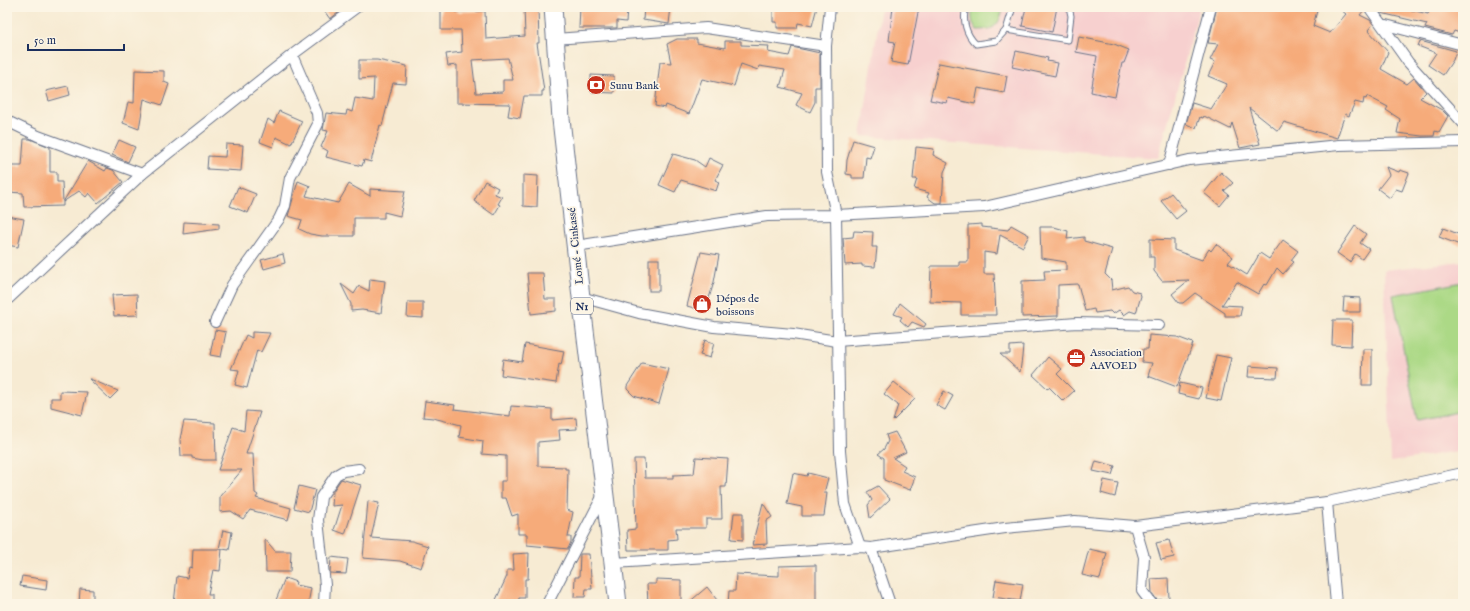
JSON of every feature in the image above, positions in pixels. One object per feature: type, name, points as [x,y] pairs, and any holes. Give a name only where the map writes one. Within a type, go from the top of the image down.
[{"type":"highway","name":"Lomé - Cinkassé","points":[[553,7],[561,118],[604,495],[614,563],[618,604]]},
{"type":"street","points":[[7,300],[142,174],[292,55],[357,7]]},
{"type":"street","points":[[830,7],[826,46],[827,172],[836,215],[840,451],[845,504],[860,547]]},
{"type":"street","points":[[1169,165],[1211,7]]},
{"type":"street","points":[[1369,7],[1408,62],[1463,123]]},
{"type":"street","points":[[1382,24],[1463,45]]},
{"type":"street","points":[[555,39],[706,28],[826,46]]},
{"type":"street","points":[[215,322],[232,285],[279,219],[285,206],[290,178],[318,124],[317,113],[292,55]]},
{"type":"street","points":[[7,121],[38,136],[142,174]]},
{"type":"street","points":[[576,246],[767,216],[836,215],[984,207],[1189,160],[1339,145],[1463,142]]},
{"type":"street","points":[[581,296],[639,313],[714,327],[793,334],[837,341],[1077,323],[1159,325]]},
{"type":"street","points":[[324,604],[325,585],[318,520],[321,497],[336,475],[343,471],[359,469]]},
{"type":"street","points":[[614,563],[860,547],[871,548],[938,536],[1075,521],[1135,526],[1327,502],[1463,473]]},
{"type":"street","points":[[547,604],[604,495]]},
{"type":"street","points":[[1327,502],[1336,604]]},
{"type":"street","points":[[1135,526],[1144,557],[1142,591],[1152,604]]},
{"type":"street","points":[[871,548],[890,604]]},
{"type":"lane","points":[[966,7],[965,26],[969,37],[976,44],[996,41],[1006,30],[1013,7]]},
{"type":"lane","points":[[1006,30],[1068,40],[1071,16],[1069,7]]},
{"type":"shaded area","points":[[881,7],[1200,7],[1158,158],[861,136]]},
{"type":"shaded area","points":[[1463,261],[1463,450],[1391,462],[1384,270]]},
{"type":"green space","points":[[973,7],[1004,7],[996,25],[989,29],[977,30],[972,19]]},
{"type":"green space","points":[[1463,282],[1463,411],[1417,420],[1393,295]]},
{"type":"building","points":[[332,7],[346,7],[330,19],[325,12]]},
{"type":"building","points":[[441,7],[456,7],[456,12],[485,11],[486,39],[525,36],[524,7],[538,7],[539,43],[537,43],[544,91],[542,91],[542,96],[524,96],[520,118],[508,116],[510,104],[457,103],[457,65],[448,66],[446,54],[462,52],[461,30],[441,30]],"holes":[[[508,58],[513,80],[503,80],[503,92],[476,93],[472,60]]]},
{"type":"building","points":[[580,7],[609,7],[627,10],[626,22],[617,21],[617,28],[579,28]]},
{"type":"building","points":[[644,7],[671,7],[669,24],[643,20]]},
{"type":"building","points":[[773,7],[817,7],[812,26],[798,23],[797,28],[777,28],[777,22],[773,22]]},
{"type":"building","points":[[893,7],[919,7],[908,65],[891,62],[895,42],[889,41]]},
{"type":"building","points":[[1026,7],[1057,7],[1052,32],[1022,26]]},
{"type":"building","points":[[1217,7],[1318,7],[1313,26],[1330,33],[1346,14],[1337,7],[1363,7],[1364,10],[1360,15],[1370,20],[1373,24],[1368,30],[1388,52],[1381,69],[1407,84],[1414,78],[1426,92],[1420,98],[1442,110],[1448,116],[1439,132],[1435,131],[1434,136],[1397,133],[1400,119],[1386,110],[1388,107],[1367,96],[1366,99],[1364,98],[1363,104],[1355,102],[1349,116],[1345,114],[1337,138],[1284,122],[1278,131],[1249,108],[1260,144],[1240,148],[1232,123],[1230,129],[1204,116],[1203,118],[1200,117],[1196,128],[1186,124],[1192,103],[1211,109],[1227,84],[1208,76],[1215,62],[1210,60],[1218,44],[1208,43]]},
{"type":"building","points":[[1377,7],[1399,7],[1428,14],[1431,7],[1463,7],[1463,34],[1454,31],[1452,35],[1425,28],[1427,24],[1381,13]]},
{"type":"building","points":[[1079,37],[1114,44],[1129,50],[1124,63],[1122,63],[1115,97],[1091,92],[1097,56],[1076,52]]},
{"type":"building","points":[[677,39],[697,39],[697,43],[725,48],[725,41],[741,41],[741,45],[769,46],[768,52],[789,56],[792,47],[820,53],[820,87],[815,87],[815,102],[810,112],[796,105],[802,93],[780,87],[785,70],[759,66],[758,70],[741,64],[734,86],[702,79],[689,114],[666,105],[665,108],[655,106],[660,62],[671,63],[667,44]]},
{"type":"building","points":[[1420,41],[1456,51],[1453,60],[1443,75],[1428,65],[1436,53],[1418,46]]},
{"type":"building","points":[[1016,51],[1048,58],[1047,61],[1058,63],[1055,76],[1012,67]]},
{"type":"building","points":[[359,60],[377,60],[407,66],[406,84],[393,83],[382,126],[380,125],[371,162],[364,160],[362,166],[326,157],[328,151],[321,147],[328,131],[323,130],[326,113],[346,115],[347,110],[352,112],[355,98],[373,101],[374,78],[359,79]]},
{"type":"building","points":[[939,63],[1007,76],[1004,93],[978,88],[975,104],[948,98],[947,103],[930,100]]},
{"type":"building","points":[[135,70],[164,71],[164,82],[169,84],[162,105],[144,99],[139,129],[123,123],[128,102],[134,103]]},
{"type":"building","points":[[591,75],[614,76],[614,93],[591,92]]},
{"type":"building","points":[[68,86],[70,95],[49,101],[46,91]]},
{"type":"building","points":[[279,111],[302,121],[291,144],[276,137],[273,147],[260,142],[268,119],[274,123]]},
{"type":"building","points":[[24,139],[30,139],[50,147],[50,172],[57,172],[57,182],[62,182],[63,206],[24,207],[23,193],[7,192],[7,166],[22,166]]},
{"type":"building","points":[[119,140],[135,147],[128,162],[112,155]]},
{"type":"building","points":[[853,140],[874,146],[870,158],[866,157],[864,178],[852,178],[852,175],[846,174],[847,160]]},
{"type":"building","points":[[226,144],[243,145],[241,171],[207,169],[208,156],[225,157]]},
{"type":"building","points":[[916,147],[934,149],[933,155],[948,163],[944,172],[942,203],[935,203],[927,197],[929,193],[914,189],[917,179],[913,179]]},
{"type":"building","points":[[673,154],[695,160],[705,167],[709,158],[723,165],[715,180],[719,182],[716,191],[681,180],[675,192],[659,185]]},
{"type":"building","points":[[88,161],[105,171],[107,168],[113,170],[123,182],[98,203],[89,193],[86,197],[79,191],[63,202]]},
{"type":"building","points":[[1386,167],[1399,172],[1400,170],[1409,173],[1402,191],[1396,189],[1390,198],[1378,189],[1389,175]]},
{"type":"building","points":[[1221,172],[1233,183],[1224,191],[1229,195],[1220,206],[1204,193]]},
{"type":"building","points":[[523,175],[538,176],[537,207],[523,206]]},
{"type":"building","points":[[298,181],[310,186],[306,196],[338,203],[349,184],[370,196],[370,189],[405,191],[400,216],[384,212],[384,218],[354,218],[354,236],[322,236],[310,234],[299,229],[302,220],[288,216]]},
{"type":"building","points":[[485,181],[498,188],[495,194],[502,197],[498,204],[500,205],[494,215],[474,201]]},
{"type":"building","points":[[238,187],[256,194],[248,213],[230,206]]},
{"type":"building","points":[[1171,193],[1186,211],[1176,219],[1161,201]]},
{"type":"building","points":[[7,216],[24,219],[18,247],[7,245]]},
{"type":"building","points":[[184,222],[219,224],[219,229],[183,234]]},
{"type":"building","points":[[982,224],[982,227],[1008,230],[1011,225],[1029,235],[1023,247],[1000,235],[997,254],[984,252],[984,274],[994,274],[996,315],[961,315],[961,303],[930,302],[931,266],[959,266],[959,262],[968,262],[968,225]]},
{"type":"building","points":[[1355,226],[1366,234],[1360,243],[1369,249],[1362,259],[1355,254],[1350,262],[1337,253]]},
{"type":"building","points":[[1040,227],[1054,227],[1068,231],[1067,239],[1084,237],[1084,241],[1112,249],[1105,274],[1111,280],[1112,290],[1128,286],[1132,291],[1140,293],[1141,296],[1136,313],[1130,311],[1124,315],[1119,310],[1113,314],[1110,311],[1095,313],[1094,309],[1085,311],[1078,284],[1058,285],[1058,316],[1022,317],[1022,281],[1045,280],[1044,271],[1066,270],[1066,262],[1041,258]]},
{"type":"building","points":[[1443,228],[1463,236],[1460,245],[1439,237]]},
{"type":"building","points":[[854,231],[873,232],[872,247],[877,247],[875,267],[862,266],[862,264],[845,265],[843,238],[853,237]]},
{"type":"building","points":[[1150,239],[1174,240],[1174,250],[1202,260],[1209,249],[1211,251],[1216,244],[1233,257],[1228,263],[1247,275],[1260,253],[1269,259],[1283,240],[1298,251],[1291,260],[1294,262],[1283,274],[1277,268],[1267,285],[1264,284],[1258,294],[1237,282],[1222,305],[1242,306],[1240,316],[1225,316],[1225,313],[1195,293],[1183,303],[1179,303],[1172,294],[1189,280],[1162,281],[1154,271],[1154,257],[1150,257]]},
{"type":"building","points":[[701,252],[719,255],[714,282],[705,311],[687,306]]},
{"type":"building","points":[[283,254],[285,263],[264,269],[261,260]]},
{"type":"building","points":[[649,259],[659,259],[659,291],[649,291]]},
{"type":"building","points":[[527,273],[543,273],[545,299],[556,299],[556,311],[531,314]]},
{"type":"building","points":[[370,279],[385,281],[381,313],[362,310],[351,311],[351,304],[341,284],[354,294],[359,286],[369,291]]},
{"type":"building","points":[[137,294],[138,315],[114,316],[112,295]]},
{"type":"building","points":[[1344,297],[1360,298],[1360,312],[1343,312]]},
{"type":"building","points":[[408,302],[423,302],[423,318],[407,317]]},
{"type":"building","points":[[900,303],[926,324],[924,327],[912,322],[908,327],[900,320],[902,317],[894,314]]},
{"type":"building","points":[[1333,320],[1352,320],[1351,346],[1332,345]]},
{"type":"building","points":[[215,330],[226,332],[221,357],[210,355]]},
{"type":"building","points":[[252,332],[270,333],[261,352],[257,350],[247,388],[235,385],[239,370],[231,369],[246,335],[252,338]]},
{"type":"building","points":[[1149,335],[1177,337],[1193,343],[1177,387],[1148,376],[1152,363],[1142,362],[1143,349],[1148,349]]},
{"type":"building","points":[[705,340],[714,343],[710,358],[700,355]]},
{"type":"building","points":[[525,344],[564,351],[561,365],[559,364],[556,383],[501,375],[503,359],[522,362]]},
{"type":"building","points":[[1023,345],[1020,372],[1000,354],[1010,354],[1010,346]]},
{"type":"building","points":[[1363,349],[1372,349],[1372,385],[1362,385]]},
{"type":"building","points":[[1216,355],[1231,358],[1221,401],[1206,398]]},
{"type":"building","points":[[1048,357],[1062,369],[1057,374],[1074,391],[1063,401],[1049,387],[1048,389],[1033,375]]},
{"type":"building","points":[[642,363],[669,369],[659,404],[634,396],[627,389],[627,386]]},
{"type":"building","points":[[1249,366],[1278,368],[1277,378],[1248,377]]},
{"type":"building","points":[[90,379],[118,391],[110,399]]},
{"type":"building","points":[[894,382],[915,399],[893,421],[898,405],[884,394]]},
{"type":"building","points":[[1180,383],[1202,388],[1199,399],[1178,394]]},
{"type":"building","points":[[60,391],[87,392],[82,415],[51,407],[51,398],[60,398]]},
{"type":"building","points":[[944,391],[953,396],[945,410],[936,405]]},
{"type":"building","points":[[425,401],[455,405],[454,409],[510,416],[511,406],[552,409],[552,420],[576,418],[577,429],[559,430],[560,440],[538,442],[538,466],[565,467],[565,469],[568,469],[567,510],[573,512],[568,537],[571,537],[571,542],[568,549],[527,545],[527,534],[518,534],[518,514],[512,516],[506,498],[501,498],[501,481],[506,481],[506,456],[482,454],[483,441],[459,437],[461,425],[423,417]]},
{"type":"building","points":[[246,411],[260,412],[246,454],[253,454],[255,493],[258,495],[256,498],[291,508],[288,520],[250,510],[243,519],[231,511],[220,512],[220,496],[242,470],[218,470],[233,427],[244,431]]},
{"type":"building","points":[[184,421],[215,423],[216,460],[203,460],[192,458],[192,456],[181,456],[180,439]]},
{"type":"building","points":[[895,432],[906,452],[893,458],[905,466],[902,471],[915,477],[910,490],[884,480],[884,458],[878,454],[884,449],[888,441],[886,435]]},
{"type":"building","points":[[696,457],[728,459],[726,487],[721,487],[722,519],[706,519],[706,528],[676,528],[677,539],[668,540],[668,550],[628,550],[627,530],[636,529],[634,459],[644,459],[645,478],[673,478],[673,475],[694,474]]},
{"type":"building","points":[[1096,461],[1115,466],[1112,475],[1093,471]]},
{"type":"building","points":[[793,473],[807,476],[808,473],[828,478],[824,493],[827,493],[824,516],[802,516],[802,507],[787,504]]},
{"type":"building","points":[[341,479],[361,485],[345,534],[334,530],[342,505],[332,506],[333,491]]},
{"type":"building","points":[[1104,480],[1118,483],[1115,497],[1101,493]]},
{"type":"building","points":[[299,486],[315,490],[309,512],[294,508]]},
{"type":"building","points":[[878,486],[890,499],[870,518],[868,505],[872,500],[867,492]]},
{"type":"building","points":[[368,501],[379,503],[371,538],[412,541],[428,546],[421,568],[400,561],[363,558]]},
{"type":"building","points":[[763,503],[772,517],[766,521],[767,544],[752,545]]},
{"type":"building","points":[[734,513],[743,513],[743,540],[731,539]]},
{"type":"building","points":[[223,530],[232,532],[229,550],[222,549],[220,571],[213,570],[208,594],[212,594],[212,604],[174,604],[177,576],[187,578],[189,567],[192,568],[193,549],[219,549]]},
{"type":"building","points":[[265,539],[275,551],[291,551],[290,572],[266,572]]},
{"type":"building","points":[[1169,540],[1174,557],[1161,560],[1156,543]]},
{"type":"building","points":[[1089,549],[1107,553],[1100,579],[1082,575]]},
{"type":"building","points":[[529,553],[528,579],[525,579],[525,598],[519,598],[518,604],[494,604],[507,576],[507,570],[514,570],[513,554]]},
{"type":"building","points":[[580,554],[589,554],[592,589],[586,589],[585,597],[574,597],[575,577],[579,577]]},
{"type":"building","points":[[331,557],[348,559],[346,574],[330,573]]},
{"type":"building","points":[[816,565],[816,604],[728,604],[729,591],[735,591],[736,574],[779,576],[779,566]]},
{"type":"building","points":[[22,576],[47,580],[46,590],[20,586]]},
{"type":"building","points":[[285,578],[296,582],[295,585],[311,588],[308,604],[286,604],[276,600]]},
{"type":"building","points":[[1168,578],[1169,599],[1157,600],[1152,593],[1151,579]]},
{"type":"building","points":[[656,579],[681,580],[681,604],[648,604],[647,584],[656,584]]},
{"type":"building","points":[[996,580],[1023,584],[1020,601],[993,597]]},
{"type":"building","points":[[707,587],[720,604],[687,604]]},
{"type":"building","points":[[80,589],[93,590],[93,604],[79,604]]},
{"type":"place","name":"Sunu Bank","points":[[596,85]]},
{"type":"place","name":"Dépos de boissons","points":[[702,304]]},
{"type":"place","name":"Association AAVOED","points":[[1076,358]]}]
